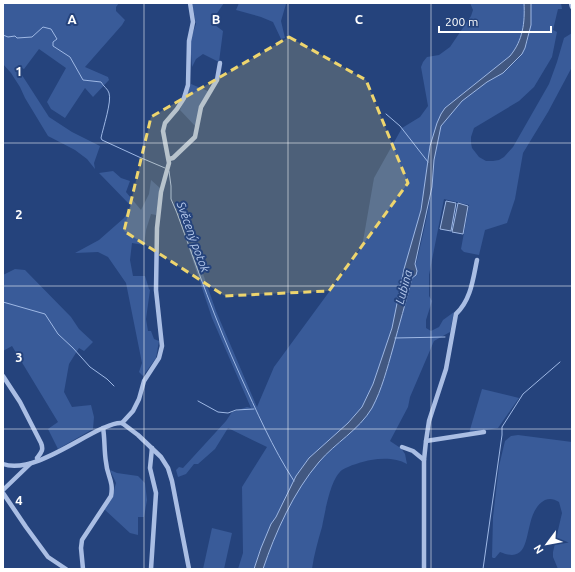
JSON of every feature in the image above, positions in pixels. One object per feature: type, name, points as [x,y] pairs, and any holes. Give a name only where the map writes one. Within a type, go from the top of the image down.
[{"type":"street","points":[[122,423],[133,411],[144,381],[159,358],[162,346],[156,290],[157,228],[161,192],[169,159],[164,139],[164,127],[166,121],[186,94],[188,85],[189,41],[193,22],[190,3]]},
{"type":"street","points":[[571,3],[572,8]]},
{"type":"street","points":[[169,159],[173,158],[195,137],[201,107],[217,80],[220,63]]},
{"type":"street","points":[[424,569],[424,460],[426,441],[430,421],[446,368],[456,314],[467,300],[477,260]]},
{"type":"street","points":[[3,376],[20,402],[41,443],[43,448],[42,452],[37,458],[38,460]]},
{"type":"street","points":[[66,569],[48,557],[26,528],[3,492],[30,464],[118,422],[122,423],[152,448],[166,464],[170,473],[189,569]]},
{"type":"street","points":[[83,569],[81,548],[82,540],[109,498],[113,488],[106,463],[103,428]]},
{"type":"street","points":[[426,441],[484,432]]},
{"type":"street","points":[[402,446],[413,451],[424,460]]},
{"type":"street","points":[[151,567],[156,506],[156,493],[150,468],[152,448]]},
{"type":"street","points":[[3,464],[12,466],[30,464]]},
{"type":"highlighted area","points":[[289,37],[366,80],[408,183],[329,291],[225,296],[124,231],[151,117]]},
{"type":"shaded area","points":[[3,3],[119,3],[116,7],[116,11],[125,20],[85,67],[108,77],[109,80],[93,97],[85,88],[65,118],[51,109],[47,102],[66,68],[39,49],[20,72],[49,117],[72,132],[100,146],[94,163],[95,169],[87,159],[75,150],[48,136],[20,87],[3,64]]},
{"type":"shaded area","points":[[192,3],[224,3],[211,22],[223,31],[219,62],[203,54],[196,59],[192,67],[190,41],[196,24]]},
{"type":"shaded area","points":[[239,3],[286,4],[281,21],[285,38],[281,39],[273,22],[236,10]]},
{"type":"shaded area","points":[[470,3],[524,3],[522,31],[518,44],[510,56],[445,108],[430,146],[421,210],[392,328],[373,384],[362,407],[348,423],[309,458],[296,476],[276,517],[271,524],[254,569],[238,569],[243,553],[242,487],[267,447],[228,428],[215,449],[198,464],[194,464],[186,474],[178,477],[176,470],[179,467],[183,468],[226,421],[232,412],[247,407],[251,408],[212,318],[188,246],[196,236],[194,248],[216,311],[257,407],[274,367],[362,247],[374,178],[402,128],[420,117],[428,106],[421,67],[423,62],[427,57],[439,55],[450,47],[471,16],[473,10]]},
{"type":"shaded area","points":[[531,3],[561,3],[562,9],[558,9],[553,30],[557,32],[552,57],[534,87],[519,101],[474,128],[471,143],[472,148],[479,157],[486,161],[499,160],[504,157],[513,147],[549,84],[564,38],[572,33],[572,67],[548,112],[523,153],[515,199],[507,223],[485,230],[479,255],[464,252],[461,249],[469,205],[444,199],[429,275],[429,296],[432,301],[426,320],[426,328],[431,331],[439,327],[443,320],[454,312],[450,332],[434,341],[410,397],[408,407],[390,441],[401,448],[405,454],[407,464],[394,460],[376,459],[356,464],[342,470],[338,474],[331,488],[312,569],[263,569],[286,513],[309,474],[318,462],[359,423],[370,409],[378,394],[387,371],[420,249],[432,189],[435,147],[439,131],[446,118],[462,101],[508,68],[522,54],[530,32]]},
{"type":"shaded area","points":[[191,84],[210,92],[200,108],[196,127],[180,110]]},
{"type":"shaded area","points":[[113,171],[121,178],[130,181],[126,192],[141,210],[149,194],[151,180],[160,188],[156,215],[151,214],[146,230],[144,245],[132,243],[130,260],[133,276],[145,276],[150,290],[146,319],[148,331],[151,331],[154,339],[159,341],[156,358],[143,376],[139,372],[142,363],[126,283],[108,257],[98,252],[75,253],[99,240],[124,218],[131,206],[99,173]]},
{"type":"shaded area","points":[[15,269],[25,270],[71,317],[79,329],[93,342],[84,351],[79,348],[69,364],[64,392],[72,407],[91,405],[94,417],[93,429],[58,449],[48,429],[58,422],[12,346],[3,351],[3,275]]},
{"type":"shaded area","points":[[482,389],[519,398],[498,428],[469,433]]},
{"type":"shaded area","points":[[518,435],[572,442],[572,569],[558,569],[553,557],[562,513],[559,502],[552,499],[545,500],[537,507],[532,516],[524,546],[519,553],[512,555],[500,552],[495,558],[492,557],[493,517],[499,466],[505,441],[511,436]]},
{"type":"shaded area","points":[[110,470],[117,473],[138,476],[145,483],[147,500],[144,517],[138,517],[138,535],[130,533],[104,509],[112,497],[116,483]]},
{"type":"shaded area","points":[[212,528],[232,533],[224,569],[203,569]]},
{"type":"water","name":"Lubina","points":[[524,3],[531,3],[531,25],[522,54],[503,73],[487,82],[462,101],[441,126],[434,160],[432,187],[415,264],[417,271],[416,275],[412,278],[376,401],[367,416],[354,430],[325,455],[310,473],[293,499],[279,527],[263,569],[254,569],[271,524],[276,517],[296,476],[309,458],[348,423],[362,407],[373,384],[392,328],[404,269],[421,210],[430,146],[437,123],[445,108],[510,56],[518,44],[522,31]]},
{"type":"water","points":[[446,201],[456,203],[451,231],[440,229]]},
{"type":"water","points":[[458,203],[468,206],[463,234],[452,232]]},
{"type":"waterway","name":"Svěcený potok","points":[[3,35],[8,37],[15,36],[17,38],[32,37],[43,27],[51,29],[57,39],[53,42],[53,46],[70,57],[83,80],[101,82],[108,92],[110,97],[101,138],[102,140],[165,168]]},
{"type":"waterway","points":[[386,114],[400,126],[428,162]]},
{"type":"waterway","name":"Svěcený potok","points":[[169,171],[171,199],[223,335],[265,429],[294,481]]},
{"type":"waterway","points":[[3,302],[45,314],[58,334],[90,367],[114,386]]},
{"type":"waterway","points":[[395,338],[445,337]]},
{"type":"waterway","points":[[483,569],[502,427],[523,394],[560,362]]},
{"type":"waterway","points":[[198,401],[218,412],[228,413],[236,410],[254,409]]}]
